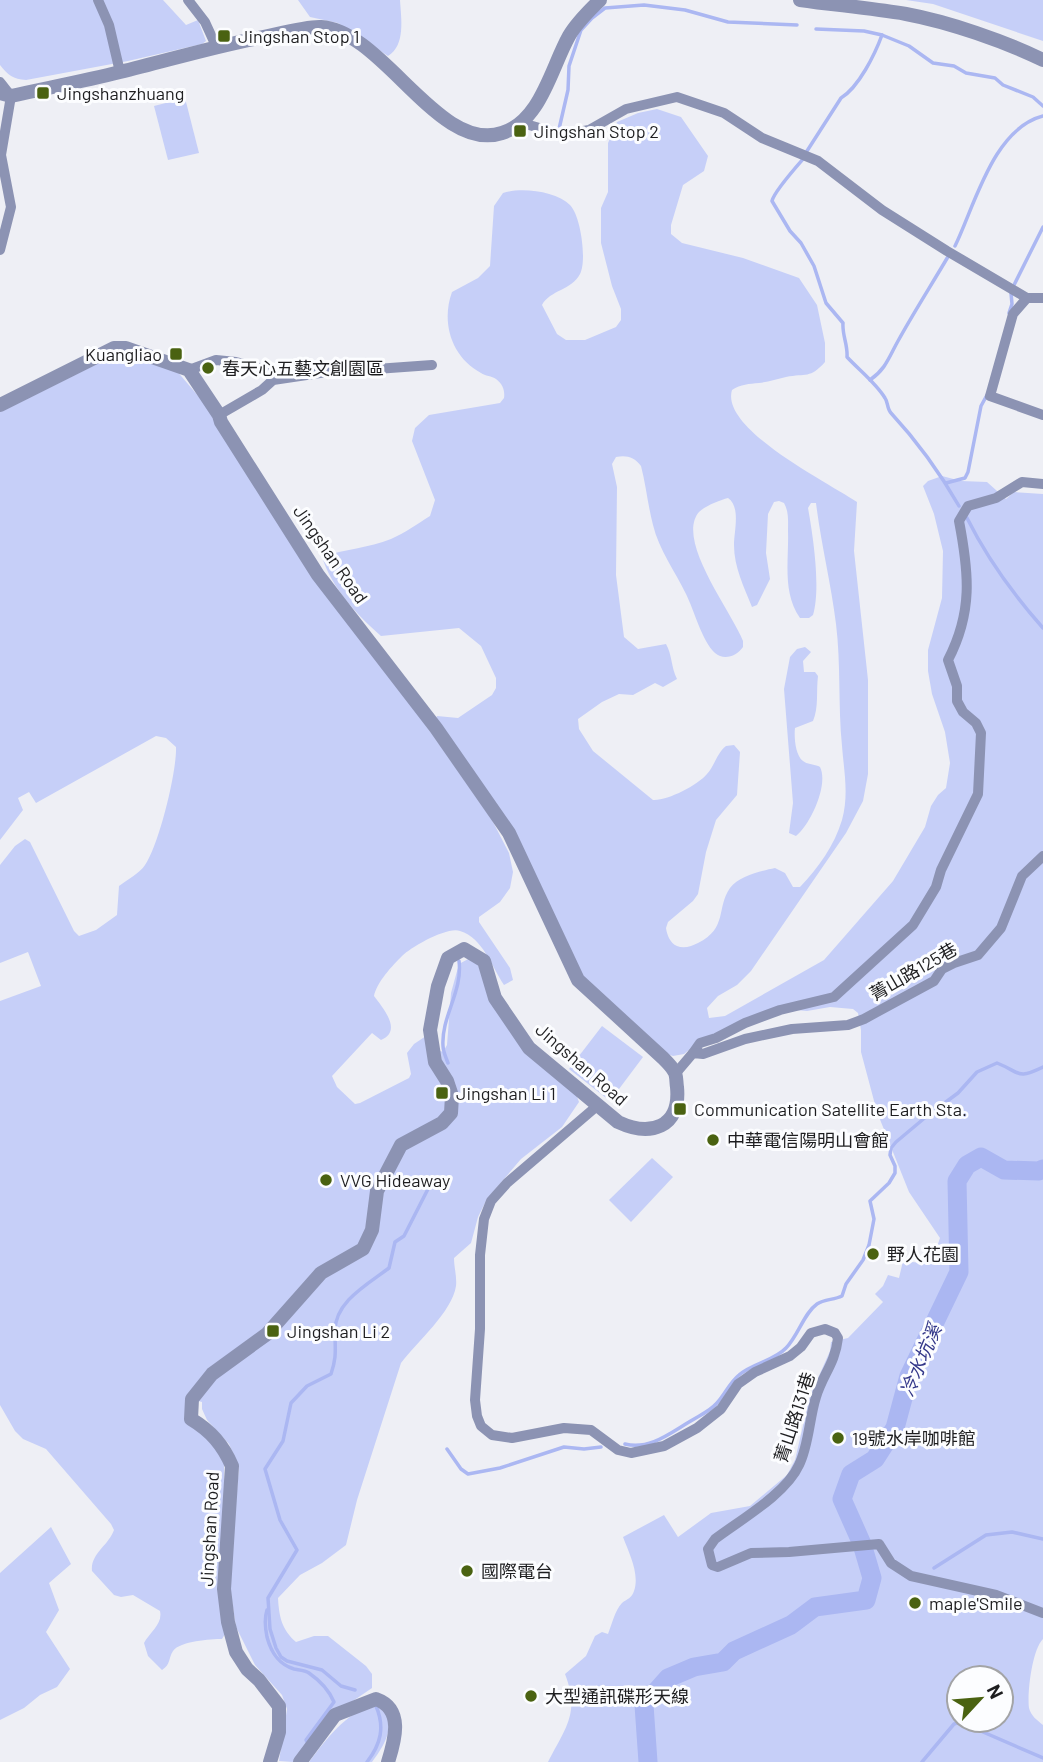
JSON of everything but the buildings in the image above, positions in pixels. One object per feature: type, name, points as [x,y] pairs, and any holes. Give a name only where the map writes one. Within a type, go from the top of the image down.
[{"type":"street","points":[[98,0],[109,25],[120,72]]},
{"type":"street","points":[[188,0],[205,22],[216,46]]},
{"type":"street","points":[[5,94],[120,72],[216,46],[321,27],[356,41],[451,124],[472,135],[485,136],[502,133],[522,123],[541,95],[570,34],[583,16],[600,0]]},
{"type":"street","points":[[800,0],[908,14],[1021,49],[1043,60]]},
{"type":"street","points":[[0,82],[5,94],[1,155],[11,207],[0,250]]},
{"type":"street","points":[[522,123],[557,133],[573,133],[607,121],[626,109],[677,97],[701,105],[724,113],[762,138],[818,161],[882,210],[1027,298],[1043,298]]},
{"type":"street","points":[[1027,298],[1013,314],[990,396],[1043,415]]},
{"type":"street","points":[[0,405],[114,348],[126,348],[189,370],[216,360],[236,362],[267,370],[273,380]]},
{"type":"street","points":[[219,415],[262,390],[273,380],[320,373],[432,365]]},
{"type":"street","name":"Jingshan Road","points":[[189,370],[318,575],[436,728],[509,833],[578,980],[676,1073],[678,1101],[669,1120],[655,1128],[635,1129],[618,1122],[528,1048],[495,998],[484,961],[464,949],[448,958],[438,986],[430,1030],[435,1062],[447,1081],[452,1097],[451,1113],[442,1123],[401,1145],[377,1191],[372,1230],[363,1249],[321,1273],[267,1334],[212,1374],[192,1399],[191,1419],[207,1429],[225,1449],[232,1466],[225,1600],[236,1652],[279,1706],[278,1732],[270,1762]]},
{"type":"street","points":[[676,1073],[700,1043],[780,1010],[834,997],[913,925],[936,887],[941,870],[978,794],[981,733],[957,701],[957,686],[948,660],[958,640],[968,600],[967,561],[959,521],[968,506],[996,498],[1022,482],[1043,484]]},
{"type":"street","name":"菁山路125巷","points":[[693,1053],[704,1054],[735,1042],[792,1029],[848,1025],[934,981],[942,969],[978,955],[1002,928],[1022,876],[1043,856]]},
{"type":"street","name":"菁山路131巷","points":[[597,1106],[507,1184],[491,1200],[484,1219],[480,1255],[480,1329],[475,1400],[481,1426],[492,1435],[512,1437],[564,1428],[591,1430],[618,1450],[631,1453],[664,1446],[697,1428],[721,1409],[738,1384],[790,1356],[801,1348],[811,1333],[819,1329],[830,1330],[838,1338],[835,1359],[821,1381],[800,1464],[776,1493],[715,1539],[708,1549],[712,1565],[718,1567],[751,1553],[879,1544],[891,1563],[911,1576],[996,1595],[1043,1613]]},
{"type":"street","points":[[300,1762],[335,1715],[376,1699],[388,1704],[395,1716],[394,1743],[388,1762]]},
{"type":"shaded area","points":[[0,0],[163,0],[186,25],[198,20],[206,41],[128,61],[26,80],[11,76],[0,65]]},
{"type":"shaded area","points":[[298,0],[400,0],[401,31],[398,45],[388,56],[338,23],[310,17]]},
{"type":"shaded area","points":[[906,0],[1043,0],[1043,41],[933,4]]},
{"type":"shaded area","points":[[185,98],[199,153],[168,160],[154,106]]},
{"type":"shaded area","points":[[657,109],[681,117],[708,156],[704,171],[683,185],[671,225],[671,234],[682,243],[743,258],[799,278],[817,305],[825,343],[825,362],[807,374],[735,388],[732,390],[733,405],[759,438],[857,502],[854,551],[868,680],[868,774],[863,801],[846,833],[751,971],[737,985],[718,996],[707,1008],[709,1018],[725,1016],[824,960],[893,881],[925,827],[931,806],[946,788],[950,763],[945,732],[932,694],[928,671],[928,650],[942,598],[943,551],[934,514],[923,486],[942,476],[961,481],[987,482],[1006,499],[1014,492],[1043,494],[1043,1639],[1033,1662],[1029,1708],[1034,1718],[1043,1725],[1043,1762],[548,1762],[569,1720],[571,1710],[565,1674],[586,1656],[595,1636],[602,1632],[608,1634],[617,1609],[634,1591],[635,1571],[623,1537],[664,1515],[678,1537],[711,1513],[750,1506],[787,1475],[795,1460],[810,1396],[830,1351],[831,1342],[848,1338],[883,1302],[875,1294],[888,1275],[899,1278],[903,1261],[931,1264],[940,1238],[909,1192],[877,1112],[861,1052],[858,1013],[853,1009],[830,1007],[807,1011],[774,1008],[696,1044],[684,1054],[673,1056],[664,1053],[582,978],[564,935],[436,719],[437,716],[458,718],[492,695],[496,688],[496,678],[481,646],[459,628],[381,636],[346,600],[322,557],[391,539],[430,516],[435,500],[412,441],[415,428],[429,415],[500,403],[504,398],[503,388],[498,381],[483,374],[462,358],[448,327],[452,292],[478,278],[490,266],[494,206],[503,193],[528,190],[547,193],[564,200],[574,211],[583,249],[580,274],[542,305],[557,334],[566,340],[585,340],[616,327],[621,320],[621,309],[601,243],[601,208],[608,192],[608,143],[617,122]],"holes":[[[616,457],[630,457],[641,466],[659,543],[686,594],[706,641],[715,653],[722,657],[730,656],[743,647],[743,641],[699,557],[694,540],[694,524],[699,512],[728,498],[734,507],[736,520],[736,561],[752,607],[757,605],[770,579],[766,553],[768,514],[774,502],[784,503],[788,517],[789,587],[794,608],[800,618],[813,615],[815,604],[815,562],[808,508],[811,503],[816,503],[838,639],[846,792],[842,820],[835,839],[820,864],[800,887],[793,887],[785,873],[775,868],[739,880],[726,895],[714,931],[698,943],[685,947],[672,943],[666,928],[668,922],[698,894],[706,852],[716,820],[737,795],[740,752],[734,745],[726,746],[707,774],[697,783],[682,792],[653,800],[593,751],[579,729],[578,719],[602,702],[619,694],[633,695],[655,683],[663,687],[677,679],[666,644],[638,649],[624,637],[616,575],[617,487],[612,464]]]},
{"type":"shaded area","points":[[113,353],[176,370],[205,404],[297,554],[431,732],[492,820],[509,853],[513,872],[510,888],[500,902],[479,917],[479,922],[510,968],[513,980],[504,985],[481,946],[460,931],[439,934],[413,948],[385,974],[374,996],[389,1019],[390,1031],[381,1040],[372,1033],[332,1076],[337,1087],[355,1104],[360,1103],[409,1078],[411,1074],[407,1053],[426,1036],[443,1052],[447,1045],[451,993],[459,964],[470,958],[477,962],[489,994],[575,1091],[579,1102],[562,1127],[521,1159],[487,1199],[478,1217],[471,1243],[454,1258],[456,1286],[448,1306],[401,1363],[357,1500],[346,1545],[300,1575],[278,1598],[282,1623],[296,1642],[314,1636],[328,1636],[366,1666],[372,1674],[372,1688],[350,1703],[293,1762],[279,1761],[287,1709],[282,1695],[255,1665],[236,1627],[229,1582],[239,1467],[229,1444],[207,1420],[202,1402],[198,1401],[187,1412],[218,1447],[224,1464],[225,1634],[222,1639],[182,1645],[173,1651],[167,1666],[162,1670],[148,1656],[144,1643],[158,1624],[160,1611],[133,1595],[114,1595],[92,1571],[94,1560],[114,1530],[111,1524],[46,1449],[23,1439],[15,1431],[0,1405],[0,1001],[41,986],[28,952],[0,963],[0,865],[15,846],[25,839],[30,842],[74,931],[79,936],[96,930],[117,915],[119,886],[140,871],[156,842],[174,773],[176,747],[166,738],[156,736],[36,803],[29,792],[18,798],[23,810],[0,840],[0,409]]},
{"type":"shaded area","points":[[805,647],[811,652],[803,661],[804,672],[815,672],[818,676],[817,705],[813,721],[795,728],[795,740],[800,758],[820,767],[822,784],[812,814],[796,836],[789,833],[793,803],[784,689],[790,657],[797,649]]},
{"type":"shaded area","points":[[602,1026],[643,1057],[610,1101],[569,1069]]},
{"type":"shaded area","points":[[652,1158],[673,1177],[631,1222],[609,1200]]},
{"type":"shaded area","points":[[51,1527],[71,1564],[49,1583],[59,1610],[46,1632],[70,1669],[57,1687],[0,1720],[0,1573]]},
{"type":"shaded area","points":[[374,1704],[387,1716],[389,1723],[386,1739],[372,1762],[309,1762],[345,1720]]},
{"type":"waterway","points":[[559,129],[568,90],[569,66],[581,30],[605,8],[644,5],[685,10],[728,22],[797,25]]},
{"type":"waterway","points":[[816,29],[864,31],[882,35],[909,46],[933,63],[995,78],[1003,85],[1033,97],[1043,106]]},
{"type":"waterway","points":[[807,151],[841,98],[860,78],[882,35]]},
{"type":"waterway","points":[[955,246],[978,190],[998,152],[1011,136],[1026,124],[1043,116]]},
{"type":"waterway","points":[[804,158],[772,201],[814,266],[826,303],[843,323],[847,357],[881,392],[890,411],[927,457],[959,506]]},
{"type":"waterway","points":[[1014,285],[1043,227]]},
{"type":"waterway","points":[[870,380],[887,362],[949,255]]},
{"type":"waterway","points":[[1009,313],[1011,293]]},
{"type":"waterway","points":[[946,483],[965,478],[968,472],[981,406],[987,395]]},
{"type":"waterway","points":[[967,518],[1001,576],[1043,628]]},
{"type":"waterway","points":[[448,1063],[443,1048],[443,1035],[458,983],[459,961]]},
{"type":"waterway","points":[[625,1444],[651,1443],[707,1412],[739,1375],[786,1348],[812,1308],[823,1301],[842,1296],[869,1245],[874,1219],[870,1201],[889,1183],[895,1173],[890,1155],[896,1142],[958,1093],[977,1072],[997,1063],[1019,1074],[1043,1067]]},
{"type":"waterway","name":"冷水坑溪","points":[[648,1762],[644,1705],[668,1678],[694,1667],[723,1662],[734,1651],[791,1625],[815,1607],[866,1600],[872,1578],[862,1544],[842,1499],[851,1474],[875,1459],[895,1428],[909,1376],[959,1272],[957,1181],[967,1165],[981,1157],[1004,1170],[1043,1169]]},
{"type":"waterway","points":[[355,1690],[341,1686],[322,1670],[287,1661],[276,1648],[270,1629],[268,1598],[297,1550],[280,1520],[265,1469],[283,1441],[291,1403],[307,1386],[331,1374],[335,1358],[336,1321],[340,1312],[362,1287],[389,1268],[395,1242],[404,1236],[429,1187]]},
{"type":"waterway","points":[[447,1449],[461,1469],[468,1474],[500,1468],[564,1447],[601,1447]]},
{"type":"waterway","points":[[934,1568],[986,1535],[1012,1532],[1043,1539]]},
{"type":"waterway","points":[[267,1610],[267,1637],[276,1657],[288,1667],[306,1671],[313,1676],[327,1689],[334,1702],[307,1742]]},
{"type":"waterway","points":[[367,1762],[376,1749],[380,1735],[376,1706]]},
{"type":"waterway","points":[[922,1762],[954,1724],[960,1722],[1043,1758]]},
{"type":"place","name":"Jingshan Stop 1","points":[[224,36]]},
{"type":"place","name":"Jingshanzhuang","points":[[43,93]]},
{"type":"place","name":"Jingshan Stop 2","points":[[520,131]]},
{"type":"place","name":"Kuangliao","points":[[176,354]]},
{"type":"place","name":"春天心五藝文創園區","points":[[208,368]]},
{"type":"place","name":"Jingshan Li 1","points":[[442,1093]]},
{"type":"place","name":"Communication Satellite Earth Sta.","points":[[680,1109]]},
{"type":"place","name":"中華電信陽明山會館","points":[[713,1140]]},
{"type":"place","name":"VVG Hideaway","points":[[326,1180]]},
{"type":"place","name":"野人花園","points":[[873,1254]]},
{"type":"place","name":"Jingshan Li 2","points":[[273,1331]]},
{"type":"place","name":"19號水岸咖啡館","points":[[838,1438]]},
{"type":"place","name":"國際電台","points":[[467,1571]]},
{"type":"place","name":"maple'Smile","points":[[915,1603]]},
{"type":"place","name":"大型通訊碟形天線","points":[[531,1696]]}]
